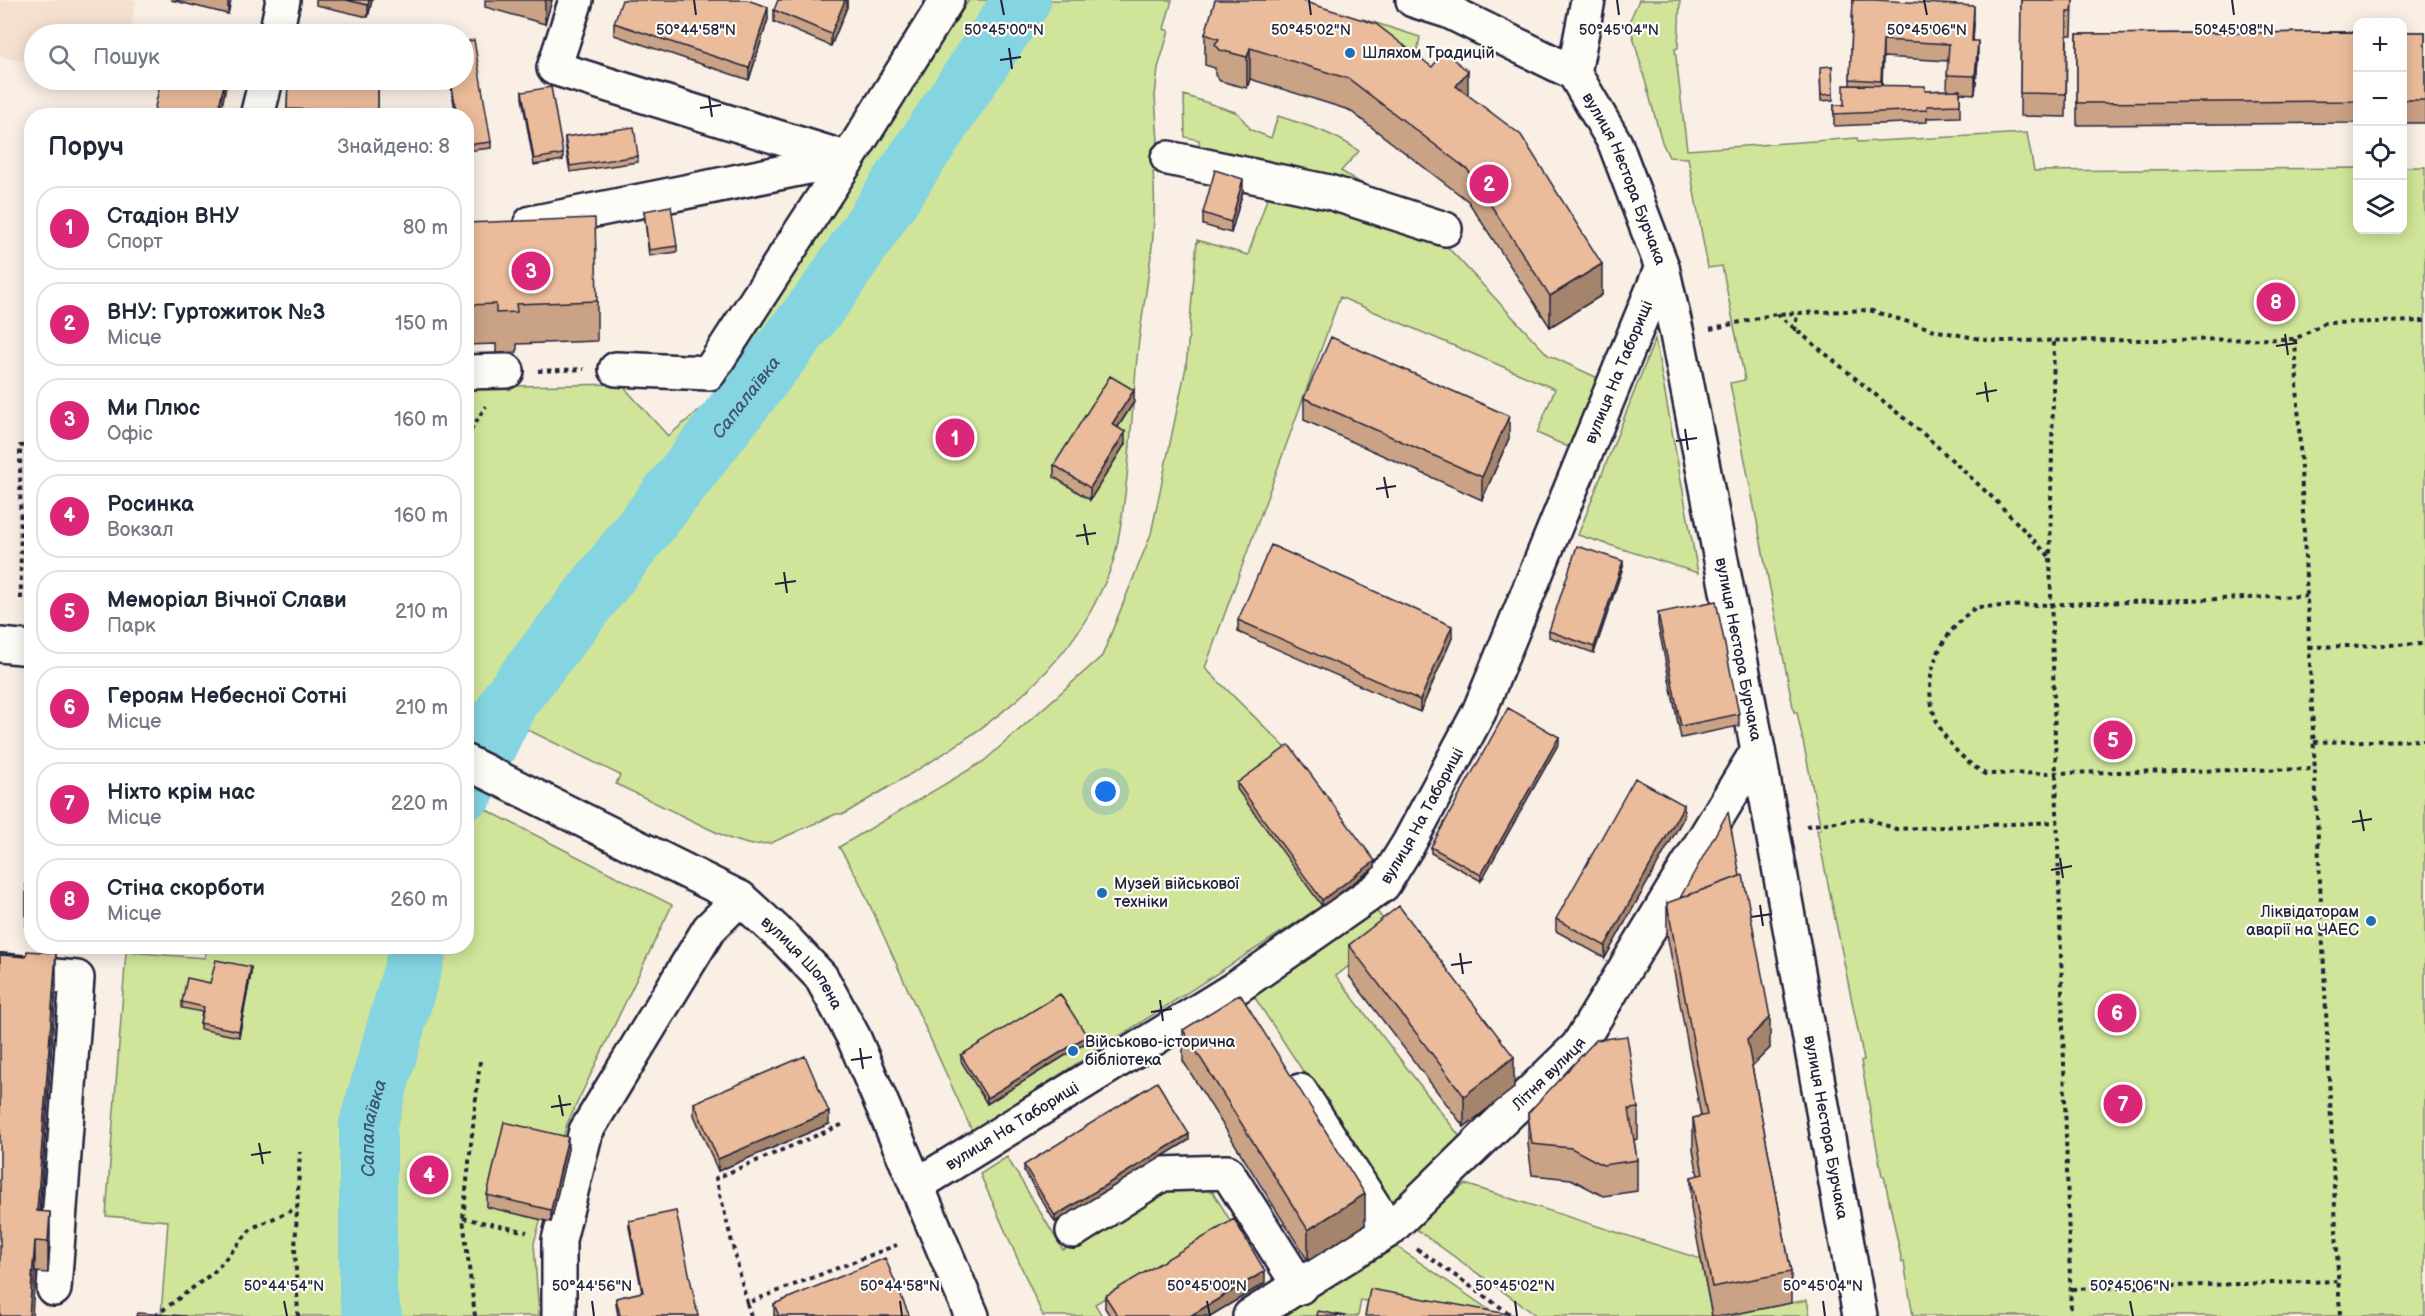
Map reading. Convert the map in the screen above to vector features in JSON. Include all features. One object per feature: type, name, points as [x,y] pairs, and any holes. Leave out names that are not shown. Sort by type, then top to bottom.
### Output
[{"type":"street","points":[[278,24],[284,0]]},
{"type":"street","points":[[576,0],[554,68],[848,159]]},
{"type":"street","points":[[616,369],[709,373],[848,159],[947,0]]},
{"type":"street","points":[[1413,0],[1448,11],[1574,73]]},
{"type":"street","name":"вулиця Нестора Бурчака","points":[[1588,0],[1574,73],[1615,143],[1662,267],[1758,750],[1860,1316]]},
{"type":"street","points":[[259,108],[264,90]]},
{"type":"street","points":[[1167,158],[1329,192],[1445,229]]},
{"type":"street","points":[[531,224],[848,159]]},
{"type":"street","name":"вулиця На Таборищі","points":[[917,1185],[1241,999],[1383,885],[1409,843],[1479,712],[1662,267]]},
{"type":"street","points":[[474,372],[507,371]]},
{"type":"street","points":[[0,645],[24,647]]},
{"type":"street","name":"Літня вулиця","points":[[1250,1316],[1389,1230],[1578,1046],[1758,750]]},
{"type":"street","name":"вулиця Шопена","points":[[474,766],[740,898],[786,940],[821,977],[853,1036],[972,1316]]},
{"type":"street","points":[[1383,885],[1403,912]]},
{"type":"street","points":[[559,1316],[559,1240],[586,1131],[709,929],[740,898]]},
{"type":"street","points":[[0,971],[77,978],[54,1289]]},
{"type":"street","points":[[1286,1069],[1389,1230]]},
{"type":"street","points":[[1073,1231],[1162,1174],[1227,1172],[1300,1287]]},
{"type":"path","points":[[1734,323],[1776,314],[1869,310],[1938,331],[1991,341],[2055,342],[2295,339],[2325,323],[2425,321]]},
{"type":"path","points":[[1795,331],[1797,313]]},
{"type":"path","points":[[1776,314],[1927,436],[1994,499],[2050,557]]},
{"type":"path","points":[[2295,339],[2340,1316]]},
{"type":"path","points":[[2055,342],[2050,557],[2071,1316]]},
{"type":"path","points":[[507,371],[616,369]]},
{"type":"path","points":[[21,599],[20,446],[24,446]]},
{"type":"path","points":[[2307,596],[1976,607],[1958,621],[1944,639],[1934,660],[1930,682],[1931,705],[1938,726],[1950,746],[1965,762],[1984,774],[2315,769]]},
{"type":"path","points":[[2309,647],[2425,644]]},
{"type":"path","points":[[2314,742],[2425,740]]},
{"type":"path","points":[[1805,826],[1866,818],[1896,829],[2057,822]]},
{"type":"path","points":[[476,1316],[463,1218],[480,1061]]},
{"type":"path","points":[[751,1316],[716,1178],[846,1124]]},
{"type":"path","points":[[298,1316],[295,1249],[300,1152]]},
{"type":"path","points":[[155,1316],[214,1272],[252,1228],[297,1208]]},
{"type":"path","points":[[463,1218],[559,1240]]},
{"type":"path","points":[[1389,1230],[1513,1316]]},
{"type":"path","points":[[747,1302],[897,1245]]},
{"type":"path","points":[[2072,1289],[2339,1281]]},
{"type":"shaded area","points":[[0,0],[136,0],[132,24],[24,24],[24,61],[0,57]]},
{"type":"green space","points":[[969,0],[1172,0],[1164,29],[1169,31],[1158,68],[1155,96],[1160,172],[1153,172],[1153,238],[1138,348],[1130,449],[1121,525],[1107,578],[1094,605],[1072,640],[1046,672],[1017,700],[950,749],[844,814],[836,814],[771,843],[751,845],[728,838],[616,784],[620,775],[474,703],[474,387],[621,384],[668,436],[715,397]]},
{"type":"green space","points":[[1639,0],[1680,0],[1678,48],[1675,49],[1687,150],[1857,138],[1858,142],[2027,133],[2034,171],[2353,168],[2353,234],[2407,234],[2407,167],[2425,167],[2425,1316],[1913,1316],[1904,1262],[1902,1262],[1884,1176],[1882,1176],[1861,1061],[1864,1060],[1817,830],[1821,829],[1797,712],[1794,712],[1730,383],[1745,380],[1722,266],[1708,268],[1688,158],[1669,157],[1662,142],[1629,22]]},
{"type":"green space","points":[[1363,19],[1420,37],[1416,58],[1356,40]]},
{"type":"green space","points":[[1184,95],[1238,113],[1251,130],[1271,138],[1278,116],[1330,134],[1359,151],[1341,171],[1425,223],[1548,355],[1602,380],[1575,450],[1537,433],[1555,389],[1340,297],[1205,668],[1289,751],[1375,867],[1322,906],[972,1131],[858,879],[839,847],[984,761],[1102,656],[1151,534],[1186,367],[1197,240],[1248,255],[1270,190],[1202,167],[1199,140],[1185,137]]},
{"type":"green space","points":[[1655,339],[1698,573],[1578,535]]},
{"type":"green space","points":[[474,804],[672,905],[567,1124],[534,1243],[539,1316],[161,1316],[168,1221],[106,1216],[126,954],[205,958],[205,954],[474,954]]},
{"type":"green space","points":[[1376,910],[1393,932],[1336,976],[1464,1142],[1394,1210],[1253,995]]},
{"type":"green space","points":[[1007,1157],[1063,1250],[1165,1189],[1207,1182],[1231,1222],[1095,1304],[1102,1316],[1043,1316],[980,1174]]},
{"type":"green space","points":[[1465,1184],[1701,1259],[1712,1316],[1537,1316],[1413,1227]]},
{"type":"green space","points":[[1393,1244],[1498,1316],[1448,1316],[1361,1300],[1358,1316],[1272,1316]]},
{"type":"green space","points":[[1807,1300],[1810,1316],[1725,1316]]},
{"type":"building","points":[[346,0],[369,0],[368,5]]},
{"type":"building","points":[[622,0],[747,0],[768,7],[749,68],[614,23]]},
{"type":"building","points":[[778,0],[845,0],[831,34],[774,10]]},
{"type":"building","points":[[1215,0],[1299,0],[1376,24],[1432,67],[1444,52],[1468,71],[1456,86],[1521,135],[1602,264],[1550,296],[1468,170],[1349,79],[1250,48],[1247,57],[1220,50],[1215,44],[1219,39],[1205,34]]},
{"type":"building","points":[[1853,0],[1974,6],[1972,41],[1978,41],[1975,76],[1947,75],[1949,44],[1883,40],[1881,81],[1850,79]]},
{"type":"building","points":[[2021,0],[2073,0],[2072,12],[2067,12],[2066,94],[2020,93]]},
{"type":"building","points":[[2353,32],[2353,101],[2077,103],[2077,34]]},
{"type":"building","points":[[2407,32],[2425,32],[2425,100],[2407,100]]},
{"type":"building","points":[[474,40],[491,142],[474,144],[474,108],[456,108],[453,90],[474,90]]},
{"type":"building","points":[[1832,66],[1833,94],[1821,95],[1820,67]]},
{"type":"building","points":[[1844,85],[1925,86],[1925,91],[1960,90],[1960,105],[1927,106],[1927,110],[1834,114],[1834,105],[1844,105]]},
{"type":"building","points":[[551,87],[563,154],[534,159],[522,92]]},
{"type":"building","points":[[159,90],[223,90],[219,108],[155,108]]},
{"type":"building","points":[[288,90],[378,90],[378,108],[287,108]]},
{"type":"building","points":[[634,127],[638,156],[570,166],[565,137]]},
{"type":"building","points":[[1215,170],[1243,179],[1231,222],[1203,213]]},
{"type":"building","points":[[671,206],[677,246],[649,250],[644,211]]},
{"type":"building","points":[[595,218],[597,301],[516,304],[517,312],[496,313],[496,304],[474,305],[474,223]]},
{"type":"building","points":[[1331,337],[1509,416],[1482,477],[1304,398]]},
{"type":"building","points":[[1110,376],[1134,390],[1112,424],[1125,432],[1090,488],[1054,465]]},
{"type":"building","points":[[1271,545],[1452,626],[1420,700],[1238,620]]},
{"type":"building","points":[[1577,546],[1623,561],[1594,647],[1549,631]]},
{"type":"building","points":[[1716,601],[1739,714],[1681,726],[1658,613]]},
{"type":"building","points":[[1508,708],[1559,737],[1481,875],[1431,847]]},
{"type":"building","points":[[1289,745],[1375,861],[1322,900],[1237,783]]},
{"type":"building","points":[[1635,778],[1684,805],[1605,946],[1556,919]]},
{"type":"building","points":[[1728,812],[1740,876],[1680,898]]},
{"type":"building","points":[[1743,875],[1770,1017],[1747,1040],[1791,1272],[1712,1287],[1691,1177],[1703,1174],[1693,1118],[1707,1115],[1667,903]]},
{"type":"building","points":[[1399,906],[1514,1057],[1464,1096],[1349,945]]},
{"type":"building","points":[[26,954],[56,954],[37,1211],[50,1212],[48,1242],[35,1241],[29,1316],[0,1316],[0,955],[26,957]]},
{"type":"building","points":[[216,960],[251,967],[239,1031],[200,1023],[204,1007],[182,1002],[187,978],[210,983]]},
{"type":"building","points":[[1060,994],[1087,1036],[987,1098],[961,1055]]},
{"type":"building","points":[[1240,994],[1365,1194],[1308,1230],[1183,1030]]},
{"type":"building","points":[[1627,1036],[1638,1108],[1629,1109],[1637,1160],[1603,1165],[1571,1148],[1532,1144],[1528,1113],[1596,1040]]},
{"type":"building","points":[[805,1056],[829,1112],[718,1159],[694,1103]]},
{"type":"building","points":[[1157,1082],[1189,1134],[1055,1216],[1024,1165]]},
{"type":"building","points":[[504,1122],[568,1137],[551,1210],[487,1195]]},
{"type":"building","points":[[676,1211],[698,1316],[620,1316],[616,1298],[643,1292],[629,1221]]},
{"type":"building","points":[[1234,1219],[1265,1271],[1190,1316],[1118,1316],[1105,1296]]},
{"type":"building","points":[[885,1258],[909,1315],[779,1316],[774,1304]]},
{"type":"building","points":[[1370,1289],[1519,1316],[1365,1316]]},
{"type":"building","points":[[1318,1311],[1345,1316],[1317,1316]]},
{"type":"building","points":[[137,1313],[186,1316],[136,1316]]},
{"type":"waterway","name":"Сапалаївка","points":[[474,774],[510,700],[829,291],[1022,0]]},
{"type":"waterway","name":"Сапалаївка","points":[[373,1316],[368,1295],[368,1124],[417,954]]},
{"type":"place","name":"Шляхом Традицій","points":[[1350,53]]},
{"type":"place","name":"ВНУ: Гуртожиток №3","points":[[1489,184]]},
{"type":"place","name":"Ми Плюс","points":[[531,271]]},
{"type":"place","name":"Стіна скорботи","points":[[2276,302]]},
{"type":"place","name":"Стадіон ВНУ","points":[[955,438]]},
{"type":"place","name":"Меморіал Вічної Слави","points":[[2113,740]]},
{"type":"place","name":"Музей військової техніки","points":[[1102,893]]},
{"type":"place","name":"Ліквідаторам аварії на ЧАЕС","points":[[2371,921]]},
{"type":"place","name":"Героям Небесної Сотні","points":[[2117,1013]]},
{"type":"place","name":"Військово-історична бібліотека","points":[[1073,1051]]},
{"type":"place","name":"Ніхто крім нас","points":[[2123,1104]]},
{"type":"place","name":"Росинка","points":[[429,1175]]}]
